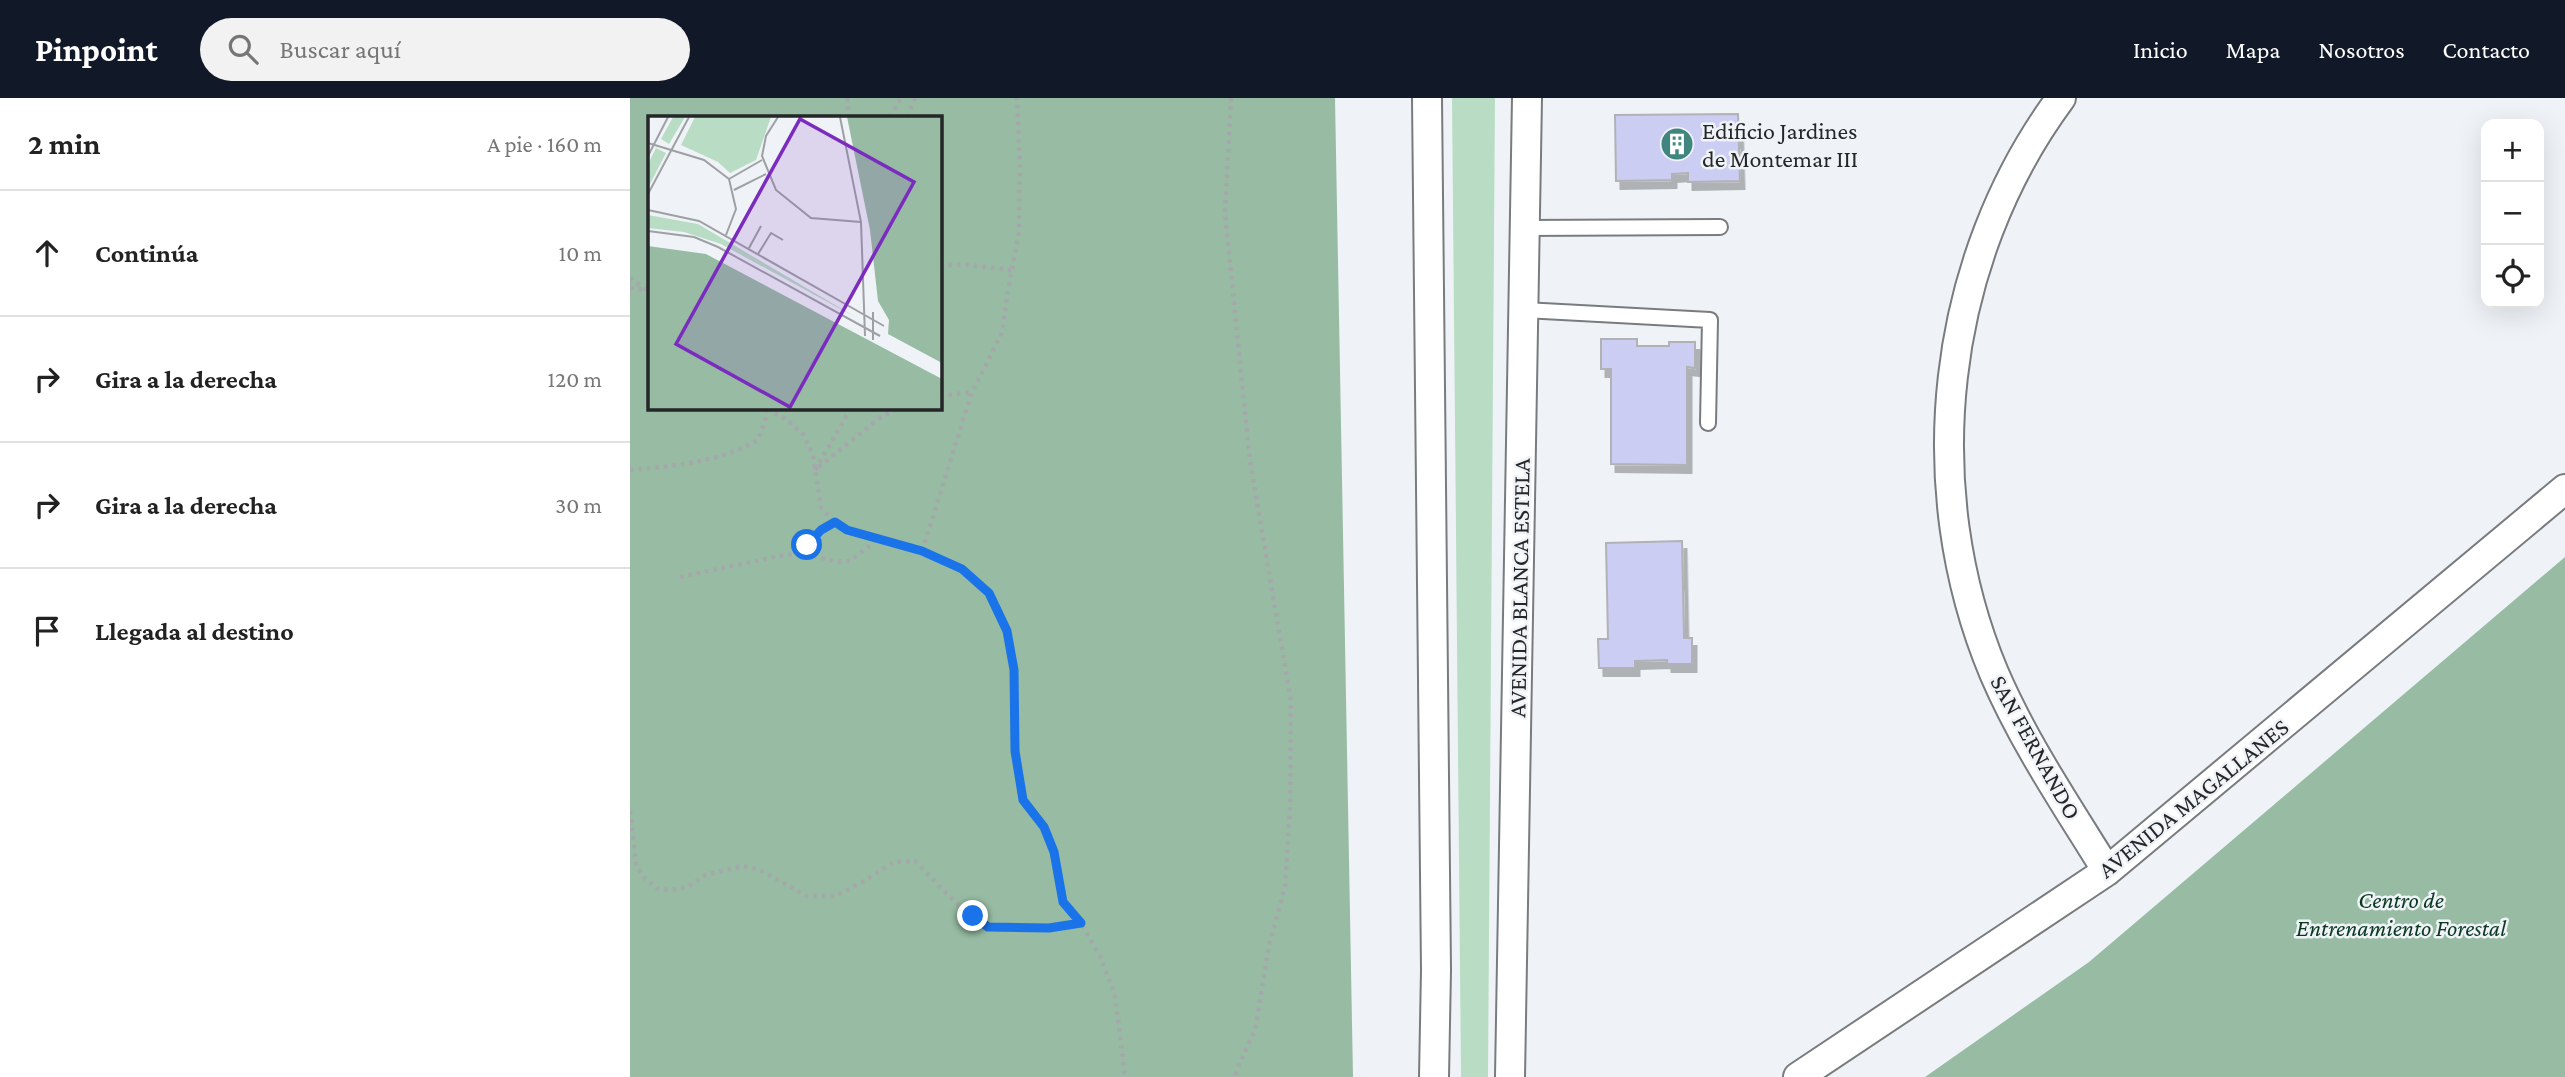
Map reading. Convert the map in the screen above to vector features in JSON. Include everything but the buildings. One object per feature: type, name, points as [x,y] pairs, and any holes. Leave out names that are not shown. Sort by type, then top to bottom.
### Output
[{"type":"street","points":[[1427,98],[1436,970],[1434,1077]]},
{"type":"street","name":"AVENIDA BLANCA ESTELA","points":[[1510,1077],[1527,98]]},
{"type":"street","name":"SAN FERNANDO","points":[[2061,98],[2025,152],[2004,194],[1971,283],[1952,378],[1950,478],[1954,528],[1963,577],[1976,625],[1993,671],[2038,760],[2107,871]]},
{"type":"street","name":"AVENIDA MAGALLANES","points":[[1798,1077],[2107,871],[2565,489]]},
{"type":"lane","points":[[1524,228],[1720,227]]},
{"type":"lane","points":[[1524,310],[1710,320],[1708,424]]},
{"type":"path","points":[[847,98],[849,116]]},
{"type":"path","points":[[891,116],[901,98]]},
{"type":"path","points":[[907,116],[915,98]]},
{"type":"path","points":[[922,551],[972,392],[1002,333],[1019,232],[1017,98]]},
{"type":"path","points":[[1231,98],[1225,213],[1248,447],[1292,701],[1285,887],[1269,945],[1255,1030],[1236,1071],[1236,1077]]},
{"type":"path","points":[[942,265],[1012,270]]},
{"type":"path","points":[[630,278],[648,291]]},
{"type":"path","points":[[630,288],[648,291]]},
{"type":"path","points":[[942,396],[972,392]]},
{"type":"path","points":[[630,470],[662,467],[743,449],[758,440],[766,410]]},
{"type":"path","points":[[770,410],[786,419],[803,434],[813,454],[821,508],[835,522],[847,530],[922,551],[962,569],[989,593],[1007,631],[1014,670],[1015,751],[1023,800],[1044,827],[1054,852],[1063,902],[1081,923],[1100,956],[1115,995],[1125,1077]]},
{"type":"path","points":[[815,470],[850,410]]},
{"type":"path","points":[[815,470],[882,416],[896,410]]},
{"type":"path","points":[[804,553],[813,537],[835,522]]},
{"type":"path","points":[[680,576],[804,553],[836,562],[850,561],[868,547],[871,537]]},
{"type":"path","points":[[630,811],[636,864],[645,879],[658,889],[688,887],[705,875],[742,866],[758,869],[807,896],[835,896],[894,862],[915,861],[958,905],[988,927],[1049,928],[1081,923]]},
{"type":"green space","points":[[630,98],[1335,98],[1353,1077],[630,1077]]},
{"type":"green space","points":[[1452,98],[1495,98],[1488,1077],[1461,1077]]},
{"type":"green space","name":"Centro de Entrenamiento Forestal","points":[[2565,557],[2565,1077],[1925,1077],[2089,962]]},
{"type":"place","name":"Edificio Jardines de Montemar III","points":[[1677,144]]},
{"type":"route","points":[[807,545],[821,530],[835,522],[847,530],[922,551],[962,569],[989,593],[1007,631],[1014,670],[1015,751],[1023,800],[1044,827],[1054,852],[1063,902],[1081,923],[1049,928],[988,927],[973,916]]}]
